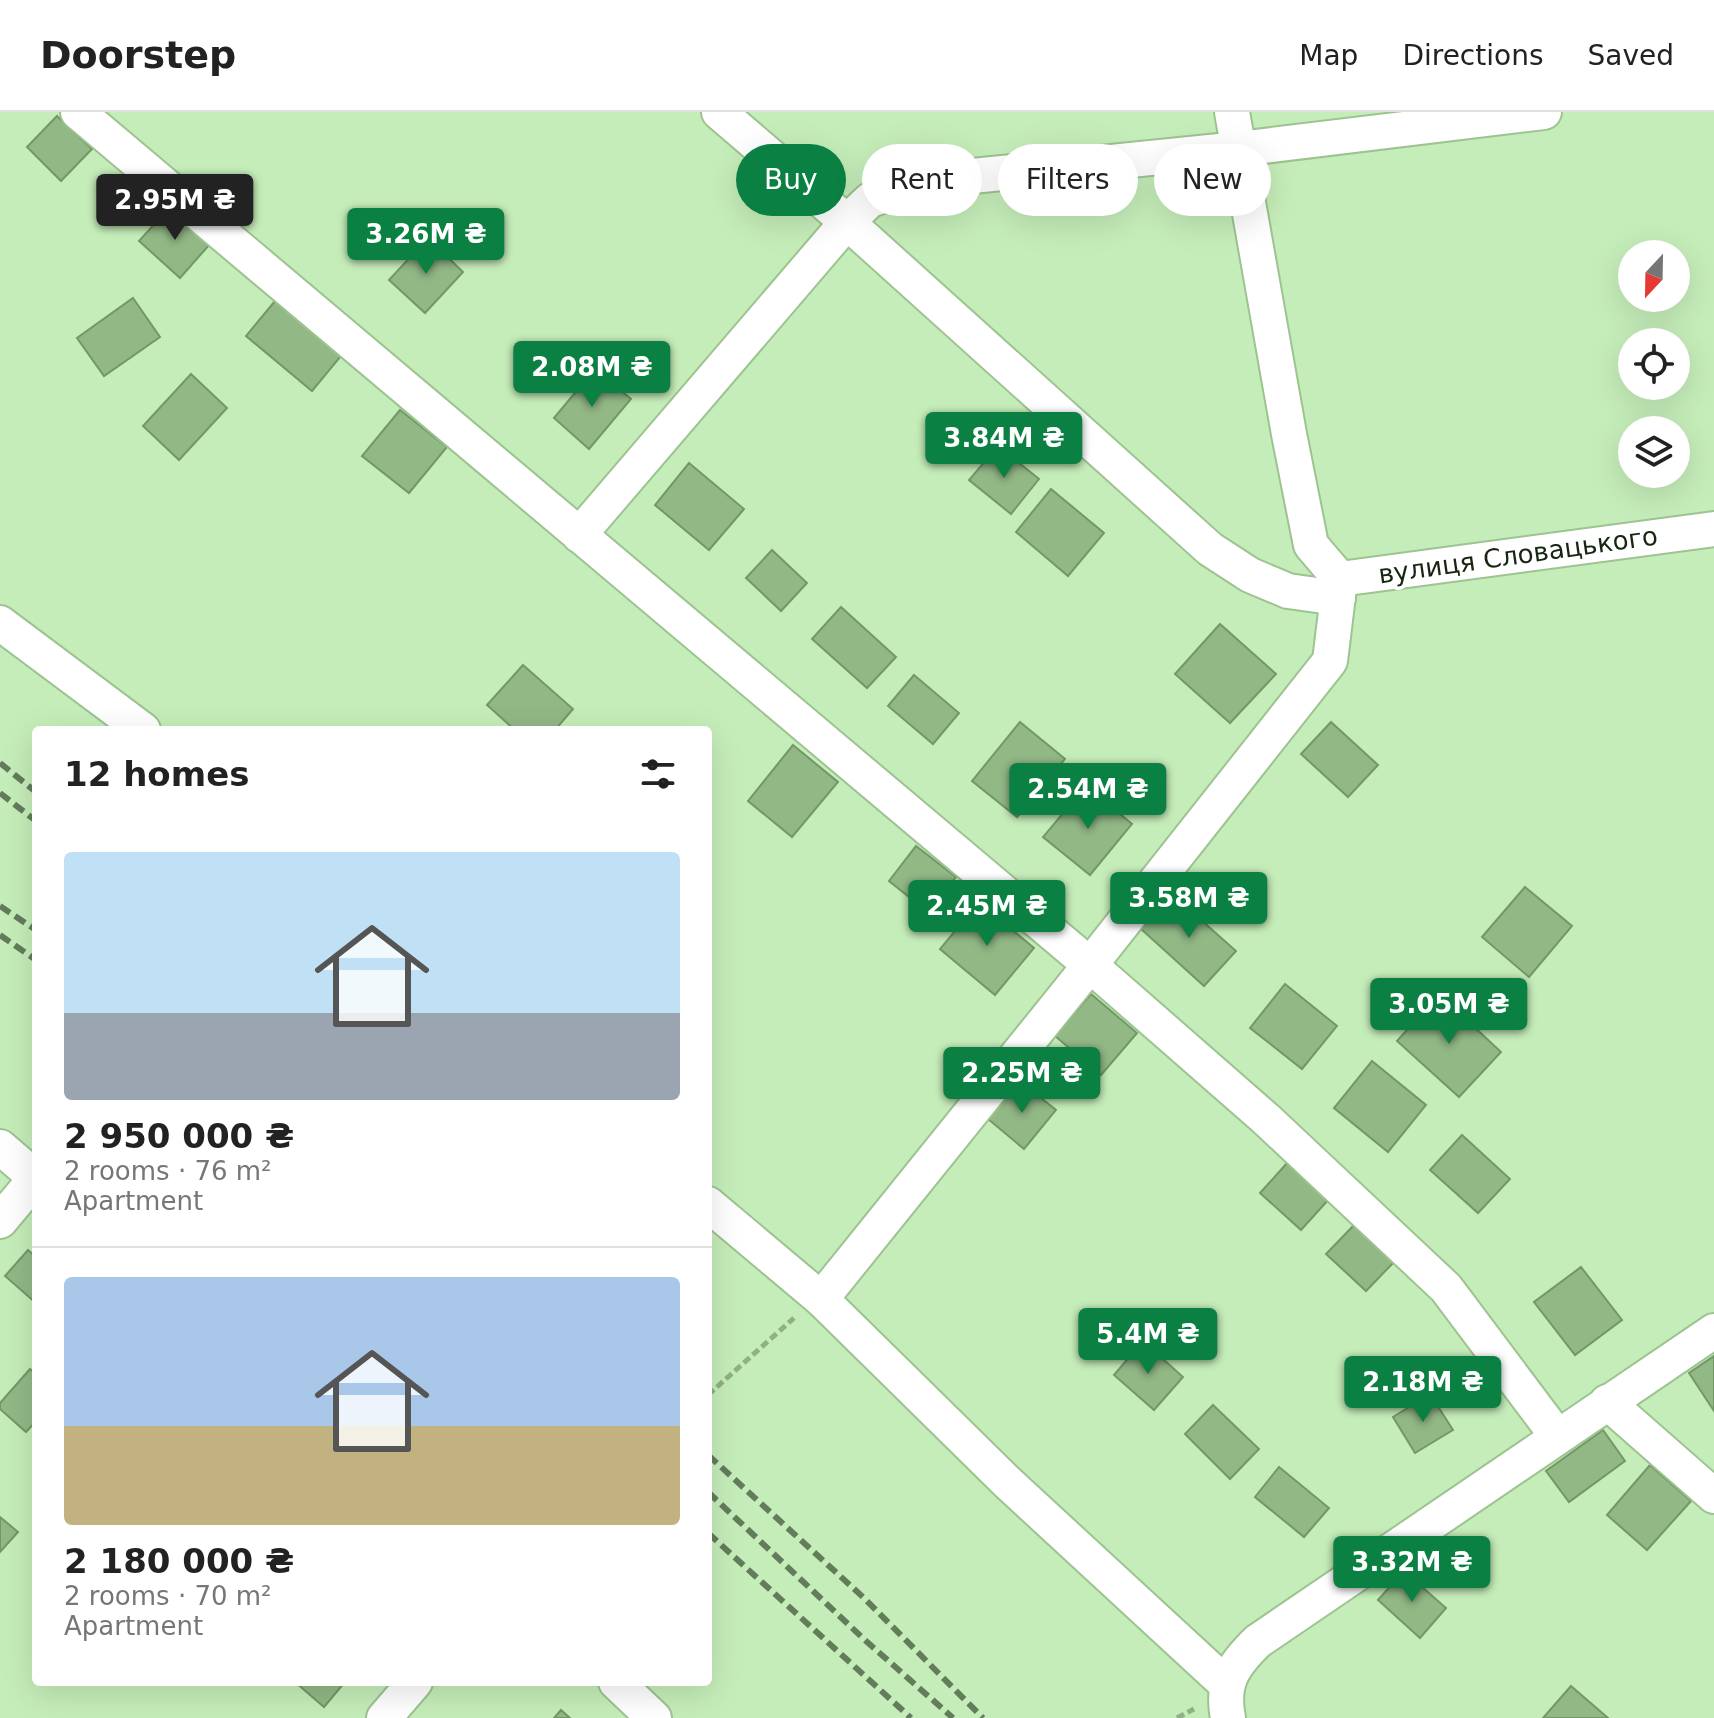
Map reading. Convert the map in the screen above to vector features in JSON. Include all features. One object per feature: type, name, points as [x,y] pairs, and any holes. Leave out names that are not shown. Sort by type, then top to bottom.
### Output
[{"type":"street","points":[[78,112],[1090,965],[1266,1119],[1446,1288],[1557,1436]]},
{"type":"street","name":"вулиця Словацького","points":[[719,112],[847,222],[1210,549],[1250,575],[1288,591],[1339,589],[1714,529]]},
{"type":"street","points":[[1232,112],[1238,144]]},
{"type":"street","points":[[1271,145],[1544,112]]},
{"type":"street","points":[[579,535],[847,222],[870,200],[933,180],[1154,158]]},
{"type":"street","points":[[821,1299],[1330,661],[1339,589],[1311,545],[1251,216]]},
{"type":"street","points":[[0,623],[138,726]]},
{"type":"street","points":[[0,1147],[32,1175]]},
{"type":"street","points":[[0,1221],[32,1183]]},
{"type":"street","points":[[712,1207],[821,1299],[1227,1702]]},
{"type":"street","points":[[1227,1702],[1238,1660],[1258,1641],[1714,1331]]},
{"type":"street","points":[[1607,1402],[1714,1496]]},
{"type":"street","points":[[384,1718],[412,1686]]},
{"type":"street","points":[[620,1686],[654,1718]]},
{"type":"path","points":[[712,1391],[779,1328],[821,1299]]},
{"type":"building","points":[[57,116],[92,149],[61,181],[27,147]]},
{"type":"building","points":[[170,207],[210,244],[180,278],[139,241]]},
{"type":"building","points":[[428,238],[463,272],[425,313],[389,280]]},
{"type":"building","points":[[133,298],[160,337],[104,376],[77,338]]},
{"type":"building","points":[[275,301],[341,356],[312,391],[246,336]]},
{"type":"building","points":[[595,369],[631,399],[589,449],[554,418]]},
{"type":"building","points":[[191,374],[227,408],[179,460],[143,426]]},
{"type":"building","points":[[400,410],[447,447],[409,493],[362,456]]},
{"type":"building","points":[[998,446],[1039,479],[1011,514],[969,480]]},
{"type":"building","points":[[689,463],[744,509],[709,550],[655,505]]},
{"type":"building","points":[[1051,489],[1104,533],[1068,576],[1016,532]]},
{"type":"building","points":[[772,550],[807,583],[781,611],[746,578]]},
{"type":"building","points":[[841,607],[896,657],[867,688],[812,639]]},
{"type":"building","points":[[1220,624],[1276,674],[1230,723],[1175,674]]},
{"type":"building","points":[[523,665],[573,709],[558,726],[511,726],[487,705]]},
{"type":"building","points":[[914,675],[959,713],[933,744],[888,706]]},
{"type":"building","points":[[1020,722],[1065,759],[1017,817],[972,781]]},
{"type":"building","points":[[1331,722],[1378,765],[1348,797],[1301,754]]},
{"type":"building","points":[[793,745],[838,782],[792,837],[748,801]]},
{"type":"building","points":[[1086,786],[1132,824],[1090,875],[1043,837]]},
{"type":"building","points":[[916,846],[956,877],[928,912],[889,881]]},
{"type":"building","points":[[1525,887],[1572,926],[1529,977],[1482,937]]},
{"type":"building","points":[[1173,895],[1236,951],[1204,986],[1141,929]]},
{"type":"building","points":[[979,902],[1034,948],[995,995],[940,949]]},
{"type":"building","points":[[1285,984],[1337,1026],[1302,1069],[1250,1028]]},
{"type":"building","points":[[1091,994],[1137,1033],[1101,1075],[1055,1036]]},
{"type":"building","points":[[1439,994],[1501,1052],[1459,1097],[1397,1041]]},
{"type":"building","points":[[1372,1061],[1426,1105],[1388,1152],[1334,1108]]},
{"type":"building","points":[[1020,1081],[1056,1110],[1024,1149],[988,1119]]},
{"type":"building","points":[[1462,1135],[1510,1179],[1478,1213],[1430,1170]]},
{"type":"building","points":[[1288,1162],[1329,1199],[1301,1230],[1260,1193]]},
{"type":"building","points":[[1356,1223],[1395,1261],[1366,1291],[1326,1254]]},
{"type":"building","points":[[28,1250],[32,1254],[32,1300],[5,1276]]},
{"type":"building","points":[[1581,1267],[1622,1320],[1575,1355],[1534,1302]]},
{"type":"building","points":[[1143,1341],[1183,1377],[1154,1410],[1114,1375]]},
{"type":"building","points":[[1714,1356],[1714,1411],[1689,1373]]},
{"type":"building","points":[[30,1369],[32,1371],[32,1425],[26,1432],[0,1409],[0,1403]]},
{"type":"building","points":[[1430,1394],[1453,1430],[1415,1453],[1393,1417]]},
{"type":"building","points":[[1213,1405],[1259,1449],[1230,1479],[1185,1434]]},
{"type":"building","points":[[1603,1430],[1625,1461],[1569,1502],[1546,1471]]},
{"type":"building","points":[[1650,1465],[1691,1501],[1647,1550],[1607,1515]]},
{"type":"building","points":[[1279,1467],[1329,1508],[1304,1537],[1255,1497]]},
{"type":"building","points":[[0,1517],[18,1532],[0,1552]]},
{"type":"building","points":[[1404,1571],[1446,1608],[1420,1638],[1378,1600]]},
{"type":"building","points":[[300,1686],[342,1686],[324,1707]]},
{"type":"building","points":[[1571,1686],[1608,1718],[1543,1718]]},
{"type":"building","points":[[561,1710],[570,1718],[554,1718]]},
{"type":"railway","points":[[0,763],[32,789]]},
{"type":"railway","points":[[0,793],[32,818]]},
{"type":"railway","points":[[0,906],[32,927]]},
{"type":"railway","points":[[0,935],[32,957]]},
{"type":"railway","points":[[712,1459],[864,1598],[983,1718]]},
{"type":"railway","points":[[712,1496],[953,1718]]},
{"type":"railway","points":[[712,1537],[911,1718]]}]
